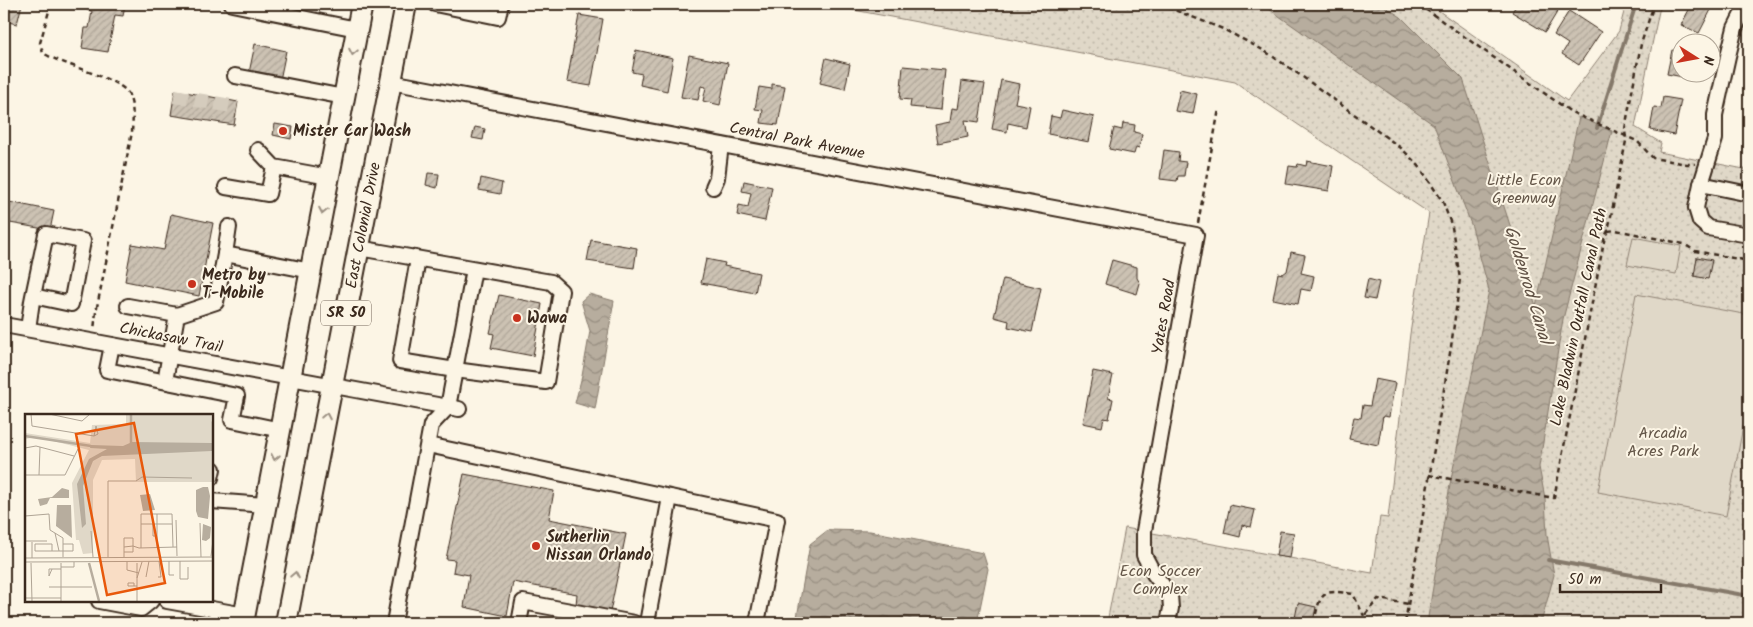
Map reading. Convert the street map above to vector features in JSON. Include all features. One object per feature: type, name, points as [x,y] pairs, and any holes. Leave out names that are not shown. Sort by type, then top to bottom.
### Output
[{"type":"highway","name":"SR 50","points":[[244,619],[362,4]]},
{"type":"highway","points":[[391,82],[394,4]]},
{"type":"highway","name":"East Colonial Drive","points":[[286,623],[406,4]]},
{"type":"street","points":[[232,4],[357,29]]},
{"type":"street","points":[[434,4],[498,17],[501,4]]},
{"type":"street","points":[[1747,4],[1735,28],[1715,115],[1715,139],[1700,184],[1696,208],[1700,220],[1708,228],[1749,235]]},
{"type":"street","points":[[235,76],[344,97]]},
{"type":"street","name":"Central Park Avenue","points":[[391,82],[1196,234]]},
{"type":"street","points":[[713,186],[721,145]]},
{"type":"street","points":[[258,150],[274,167],[329,177]]},
{"type":"street","points":[[226,187],[268,194],[274,167]]},
{"type":"street","points":[[1700,184],[1749,194]]},
{"type":"street","points":[[128,306],[177,315],[216,302],[229,226]]},
{"type":"street","points":[[28,329],[33,296],[46,234],[82,241],[72,304],[33,296]]},
{"type":"street","name":"Yates Road","points":[[1168,623],[1171,608],[1170,595],[1154,574],[1144,555],[1144,531],[1196,234]]},
{"type":"street","points":[[359,248],[418,258],[474,269],[551,282],[561,291],[546,382],[400,362],[418,258]]},
{"type":"street","points":[[225,254],[311,271]]},
{"type":"street","points":[[398,623],[431,425],[453,408],[455,370],[474,269]]},
{"type":"street","points":[[165,382],[177,315]]},
{"type":"street","name":"Chickasaw Trail","points":[[4,324],[453,408]]},
{"type":"street","points":[[112,344],[107,370],[237,396],[232,420],[281,430]]},
{"type":"street","points":[[428,445],[777,520],[757,623]]},
{"type":"street","points":[[647,623],[670,497]]},
{"type":"street","points":[[212,500],[266,505]]},
{"type":"street","points":[[104,602],[141,609],[150,602]]},
{"type":"street","points":[[171,602],[244,619]]},
{"type":"street","points":[[519,623],[523,602],[634,623]]},
{"type":"path","points":[[51,4],[40,43],[43,54],[110,81],[127,91],[133,110],[132,132],[96,312],[93,341]]},
{"type":"path","points":[[1159,4],[1223,28],[1288,66],[1401,148],[1419,166],[1443,202],[1452,227],[1460,279],[1451,347],[1405,623]]},
{"type":"path","points":[[1418,4],[1571,112],[1640,143],[1653,158],[1687,164],[1695,164],[1709,158]]},
{"type":"path","points":[[1626,136],[1625,129],[1641,44],[1654,4]]},
{"type":"path","points":[[1196,234],[1219,109]]},
{"type":"path","name":"Lake Bladwin Outfall Canal Path","points":[[1429,474],[1554,498],[1626,136]]},
{"type":"path","points":[[1608,231],[1616,230],[1684,244],[1695,251],[1749,261]]},
{"type":"path","points":[[1314,623],[1319,600],[1325,594],[1335,591],[1353,594],[1364,616]]},
{"type":"path","points":[[1362,623],[1364,616],[1378,599],[1408,604]]},
{"type":"path","points":[[1292,623],[1293,618]]},
{"type":"path","points":[[1298,623],[1298,619],[1305,620],[1304,623]]},
{"type":"green space","name":"Little Econ Greenway","points":[[822,4],[1429,4],[1567,101],[1619,31],[1626,4],[1663,4],[1659,11],[1635,127],[1661,143],[1659,152],[1749,170],[1749,623],[1107,623],[1125,528],[1372,573],[1380,517],[1388,518],[1410,334],[1429,213],[1235,82]]},
{"type":"green space","points":[[1633,237],[1681,246],[1676,274],[1627,265]]},
{"type":"green space","name":"Arcadia Acres Park","points":[[1636,294],[1749,315],[1749,395],[1726,516],[1598,492]]},
{"type":"water","name":"Goldenrod Canal","points":[[1262,4],[1381,4],[1401,17],[1463,79],[1536,306],[1579,117],[1612,131],[1563,319],[1539,467],[1545,498],[1547,535],[1554,575],[1541,623],[1427,623],[1451,479],[1489,290],[1472,227],[1434,125]]},
{"type":"water","points":[[589,294],[614,301],[595,409],[575,403],[590,331],[581,301]]},
{"type":"water","points":[[828,530],[870,531],[983,553],[988,569],[977,623],[796,623],[810,544]]},
{"type":"building","points":[[4,4],[22,4],[17,24],[4,21]]},
{"type":"building","points":[[89,4],[125,4],[123,16],[115,15],[108,52],[82,48],[85,28],[89,28],[92,11],[87,10]]},
{"type":"building","points":[[1517,4],[1550,4],[1559,9],[1545,32],[1512,12]]},
{"type":"building","points":[[1692,4],[1714,4],[1700,32],[1681,25]]},
{"type":"building","points":[[1569,11],[1601,32],[1579,65],[1562,54],[1568,44],[1554,35]]},
{"type":"building","points":[[579,15],[603,19],[591,86],[567,82]]},
{"type":"building","points":[[255,44],[286,51],[280,80],[249,73]]},
{"type":"building","points":[[636,50],[673,58],[667,91],[640,85],[642,74],[632,72]]},
{"type":"building","points":[[689,55],[728,63],[720,105],[703,101],[706,87],[701,86],[698,100],[681,97]]},
{"type":"building","points":[[826,58],[850,64],[845,89],[820,83]]},
{"type":"building","points":[[1670,60],[1670,75],[1667,74]]},
{"type":"building","points":[[903,66],[945,70],[941,110],[910,107],[911,100],[900,99]]},
{"type":"building","points":[[1001,80],[1019,84],[1015,103],[1030,106],[1026,127],[1008,123],[1007,132],[992,129]]},
{"type":"building","points":[[962,81],[985,84],[979,122],[965,120],[968,137],[938,143],[935,125],[950,122],[952,108],[958,109]]},
{"type":"building","points":[[772,84],[785,86],[778,125],[761,123],[763,110],[755,109],[759,87],[772,89]]},
{"type":"building","points":[[175,90],[238,102],[234,125],[171,115]]},
{"type":"building","points":[[1180,90],[1197,94],[1193,114],[1175,111]]},
{"type":"building","points":[[1663,97],[1681,100],[1674,135],[1650,130],[1654,107],[1661,108]]},
{"type":"building","points":[[1062,110],[1094,117],[1089,142],[1048,134],[1051,116],[1060,118]]},
{"type":"building","points":[[1123,123],[1135,125],[1134,132],[1142,134],[1139,148],[1136,147],[1134,154],[1109,149],[1114,128],[1122,130]]},
{"type":"building","name":"Mister Car Wash","points":[[275,124],[293,127],[291,139],[273,135]]},
{"type":"building","points":[[475,127],[485,129],[483,140],[472,138]]},
{"type":"building","points":[[1164,150],[1179,152],[1178,161],[1186,162],[1184,176],[1178,176],[1177,181],[1160,179]]},
{"type":"building","points":[[1307,161],[1333,166],[1329,191],[1286,184],[1289,166],[1297,167],[1298,164],[1306,166]]},
{"type":"building","points":[[428,173],[439,174],[437,188],[426,185]]},
{"type":"building","points":[[481,178],[502,183],[500,194],[479,190]]},
{"type":"building","points":[[744,181],[772,187],[765,221],[737,215],[739,205],[748,207],[751,193],[742,191]]},
{"type":"building","points":[[4,201],[54,211],[50,230],[10,223],[4,256]]},
{"type":"building","points":[[171,214],[213,223],[199,296],[125,281],[132,244],[164,250]]},
{"type":"building","points":[[591,240],[637,248],[634,268],[587,261]]},
{"type":"building","points":[[1291,252],[1305,255],[1301,273],[1314,276],[1311,291],[1301,289],[1298,304],[1273,299],[1278,273],[1283,274],[1287,271]]},
{"type":"building","points":[[1697,257],[1712,260],[1708,279],[1694,276]]},
{"type":"building","points":[[706,259],[725,263],[724,266],[759,273],[755,293],[701,283]]},
{"type":"building","points":[[1112,260],[1137,267],[1137,278],[1140,283],[1137,294],[1105,284]]},
{"type":"building","points":[[1003,279],[1041,288],[1032,332],[1008,327],[1009,321],[994,317]]},
{"type":"building","points":[[1368,279],[1379,282],[1375,300],[1364,298]]},
{"type":"building","name":"Wawa","points":[[499,295],[542,304],[533,356],[491,348],[494,334],[490,333]]},
{"type":"building","points":[[1093,371],[1113,375],[1108,398],[1113,399],[1109,419],[1104,418],[1102,427],[1083,423]]},
{"type":"building","points":[[1375,379],[1395,383],[1389,417],[1383,416],[1378,445],[1349,439],[1354,417],[1361,418],[1363,405],[1370,406]]},
{"type":"building","name":"Sutherlin Nissan Orlando","points":[[464,474],[554,491],[549,519],[626,534],[610,612],[576,605],[577,594],[513,582],[507,616],[464,607],[469,575],[453,572],[455,560],[446,559]]},
{"type":"building","points":[[1230,505],[1255,510],[1251,527],[1242,525],[1240,537],[1224,533]]},
{"type":"building","points":[[1280,531],[1294,533],[1290,558],[1276,556]]},
{"type":"building","points":[[1298,603],[1316,607],[1313,622],[1295,618]]},
{"type":"waterway","points":[[1597,128],[1636,4]]},
{"type":"waterway","points":[[1548,560],[1749,596]]},
{"type":"tunnel","points":[[174,96],[237,107]]},
{"type":"place","name":"Mister Car Wash","points":[[283,131]]},
{"type":"place","name":"Metro by T-Mobile","points":[[192,284]]},
{"type":"place","name":"Wawa","points":[[517,318]]},
{"type":"place","name":"Sutherlin Nissan Orlando","points":[[536,546]]},
{"type":"park label","name":"Econ Soccer Complex","points":[[1160,580]]}]
